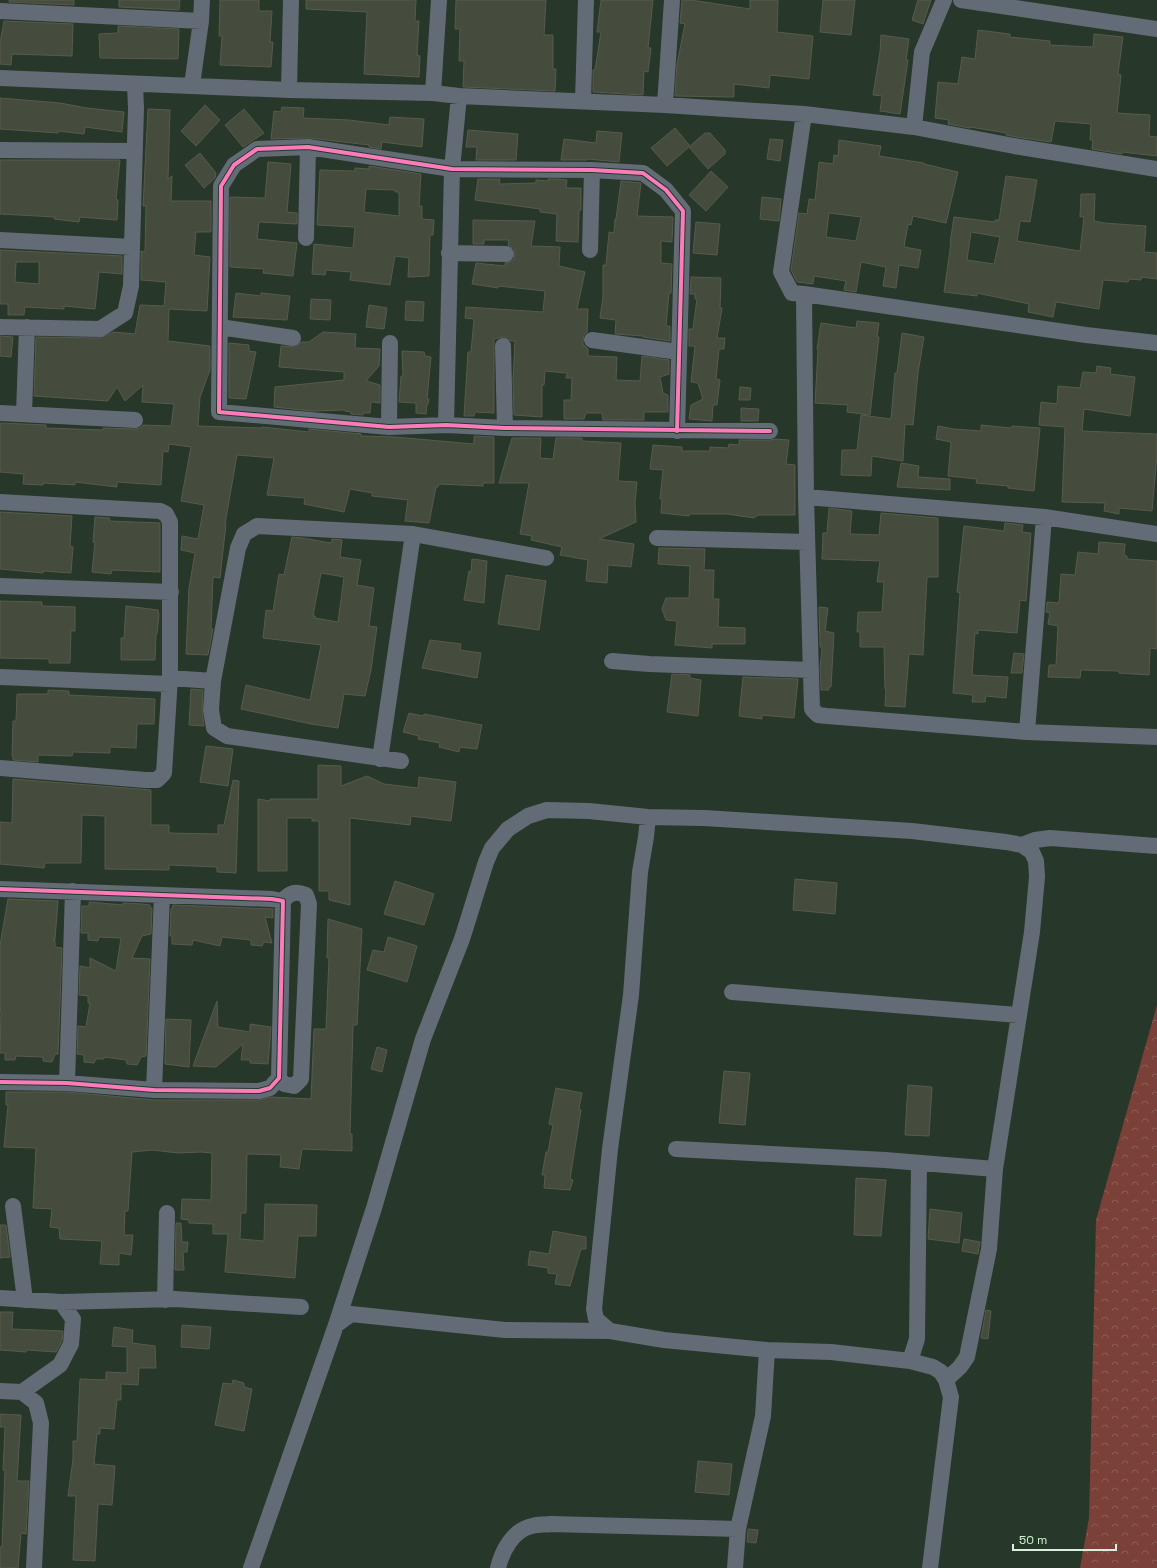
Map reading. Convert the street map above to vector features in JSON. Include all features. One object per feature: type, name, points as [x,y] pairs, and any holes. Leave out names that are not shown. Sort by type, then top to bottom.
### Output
[{"type":"street","points":[[192,85],[201,21],[202,0]]},
{"type":"street","points":[[289,90],[291,0]]},
{"type":"street","points":[[433,93],[439,0]]},
{"type":"street","points":[[583,101],[586,0]]},
{"type":"street","points":[[665,105],[672,0]]},
{"type":"street","points":[[914,127],[922,52],[944,0]]},
{"type":"street","points":[[961,0],[1157,29]]},
{"type":"street","points":[[0,11],[201,21]]},
{"type":"street","points":[[0,78],[289,90],[433,93],[459,96],[665,105],[804,114],[914,127],[1014,146],[1157,170]]},
{"type":"street","points":[[0,327],[100,329],[125,313],[131,286],[135,151],[135,84]]},
{"type":"street","points":[[446,425],[452,169],[459,96]]},
{"type":"street","points":[[804,114],[781,272],[792,293],[1086,335],[1157,343]]},
{"type":"street","points":[[306,238],[308,147]]},
{"type":"street","points":[[677,431],[683,211],[666,190],[643,173],[592,170],[452,169],[308,147],[257,149],[234,165],[221,186],[219,412],[389,427],[446,425],[505,428],[677,431],[770,431]]},
{"type":"street","points":[[0,150],[135,151]]},
{"type":"street","points":[[590,250],[592,170]]},
{"type":"street","points":[[0,240],[132,247]]},
{"type":"street","points":[[449,253],[506,254]]},
{"type":"street","points":[[804,294],[806,497],[812,709],[818,715],[1028,732],[1157,737]]},
{"type":"street","points":[[24,414],[27,327]]},
{"type":"street","points":[[220,327],[293,338]]},
{"type":"street","points":[[592,340],[679,352]]},
{"type":"street","points":[[389,427],[390,343]]},
{"type":"street","points":[[503,346],[505,428]]},
{"type":"street","points":[[0,413],[135,420]]},
{"type":"street","points":[[806,497],[1044,517],[1157,534]]},
{"type":"street","points":[[0,502],[160,511],[166,514],[170,522],[171,592],[170,681],[164,773],[157,780],[145,780],[0,768]]},
{"type":"street","points":[[1028,732],[1044,517]]},
{"type":"street","points":[[401,761],[227,736],[214,728],[211,710],[213,681],[238,548],[244,534],[257,526],[413,534],[546,558]]},
{"type":"street","points":[[380,759],[413,534]]},
{"type":"street","points":[[657,538],[808,542]]},
{"type":"street","points":[[0,586],[171,592]]},
{"type":"street","points":[[612,661],[649,664],[811,670]]},
{"type":"street","points":[[0,677],[213,681]]},
{"type":"street","points":[[251,1568],[336,1326],[374,1208],[423,1040],[462,940],[486,862],[492,848],[508,829],[528,816],[547,810],[589,811],[648,817],[704,818],[912,831],[1022,845],[1032,852],[1036,861],[1037,877],[1032,932],[995,1169],[989,1249],[967,1357],[960,1368],[946,1380]]},
{"type":"street","points":[[610,1331],[596,1319],[594,1309],[610,1149],[631,995],[640,872],[648,817]]},
{"type":"street","points":[[1022,845],[1035,840],[1050,838],[1157,846]]},
{"type":"street","points":[[0,889],[272,899],[283,901]]},
{"type":"street","points":[[67,1083],[73,891]]},
{"type":"street","points":[[0,1082],[67,1083],[154,1090],[259,1091],[270,1088],[279,1078],[283,901],[288,895],[298,892],[306,895],[309,904],[301,1079],[294,1086],[284,1084],[279,1078]]},
{"type":"street","points":[[154,1090],[162,895]]},
{"type":"street","points":[[732,992],[1019,1015]]},
{"type":"street","points":[[676,1149],[919,1163],[995,1169]]},
{"type":"street","points":[[910,1361],[917,1339],[919,1163]]},
{"type":"street","points":[[13,1206],[25,1300]]},
{"type":"street","points":[[165,1300],[167,1213]]},
{"type":"street","points":[[0,1298],[61,1302],[165,1300],[301,1308]]},
{"type":"street","points":[[0,1391],[22,1392],[60,1365],[71,1344],[73,1319],[61,1302]]},
{"type":"street","points":[[336,1326],[351,1314],[505,1330],[610,1331],[664,1340],[767,1350],[831,1352],[910,1361],[933,1367],[941,1372],[946,1380],[951,1397],[930,1568]]},
{"type":"street","points":[[735,1568],[738,1529],[763,1416],[767,1350]]},
{"type":"street","points":[[22,1392],[36,1404],[41,1423],[34,1568]]},
{"type":"street","points":[[498,1568],[501,1555],[512,1538],[520,1530],[532,1526],[551,1524],[738,1529]]},
{"type":"green space","points":[[1157,1005],[1157,1568],[1080,1568],[1089,1518],[1096,1220]]},
{"type":"building","points":[[9,0],[74,0],[74,5],[9,2]]},
{"type":"building","points":[[119,0],[180,0],[179,10],[119,7]]},
{"type":"building","points":[[220,0],[259,0],[259,11],[272,11],[270,42],[273,42],[271,67],[220,65],[222,36],[219,36]]},
{"type":"building","points":[[306,0],[416,0],[415,21],[419,21],[417,55],[420,56],[419,77],[364,74],[367,12],[306,9]]},
{"type":"building","points":[[456,0],[546,0],[544,35],[553,35],[553,69],[556,69],[555,91],[463,87],[464,61],[459,61],[460,29],[455,29]]},
{"type":"building","points":[[601,0],[653,0],[648,48],[651,48],[648,72],[644,71],[643,95],[593,92],[593,70],[595,70],[601,32],[597,32]]},
{"type":"building","points":[[682,0],[750,9],[750,0],[778,0],[777,32],[813,36],[809,79],[770,75],[769,88],[734,84],[734,97],[675,96],[677,64],[685,24],[680,23]]},
{"type":"building","points":[[823,0],[855,0],[851,35],[820,32]]},
{"type":"building","points":[[918,0],[931,0],[923,24],[912,20]]},
{"type":"building","points":[[4,21],[73,24],[72,56],[12,54],[11,65],[0,64],[0,43]]},
{"type":"building","points":[[118,26],[179,29],[178,59],[100,58],[99,34],[118,33]]},
{"type":"building","points":[[978,30],[1010,34],[1010,37],[1050,41],[1050,45],[1093,47],[1094,34],[1123,37],[1118,74],[1121,75],[1117,113],[1150,115],[1149,136],[1157,137],[1157,156],[1122,152],[1122,154],[1092,149],[1093,140],[1090,140],[1091,124],[1055,121],[1051,142],[948,124],[949,120],[935,118],[938,82],[958,84],[962,57],[975,59]]},
{"type":"building","points":[[881,35],[909,39],[906,60],[908,60],[900,114],[880,111],[882,96],[873,95],[880,52]]},
{"type":"building","points":[[0,98],[60,103],[124,112],[122,132],[85,127],[84,134],[58,131],[58,133],[0,129]]},
{"type":"building","points":[[205,105],[220,120],[196,146],[181,131]]},
{"type":"building","points":[[282,107],[304,108],[303,118],[349,120],[389,125],[390,117],[424,119],[422,147],[382,142],[381,149],[369,147],[369,145],[309,138],[271,139],[274,111],[281,112]]},
{"type":"building","points":[[148,109],[170,110],[168,179],[172,176],[171,201],[211,201],[211,232],[196,232],[194,255],[210,257],[207,311],[169,309],[168,341],[210,346],[210,370],[200,397],[198,426],[262,427],[309,432],[309,429],[361,434],[361,436],[395,437],[474,444],[474,436],[494,437],[494,483],[483,483],[483,486],[439,484],[438,487],[436,487],[429,523],[405,521],[408,500],[372,496],[372,493],[350,489],[344,512],[304,504],[305,498],[267,495],[274,458],[237,455],[225,524],[220,578],[213,577],[211,629],[213,629],[208,655],[186,654],[189,588],[195,553],[181,550],[182,536],[198,539],[204,505],[181,501],[191,447],[169,444],[168,452],[163,451],[161,485],[117,482],[117,487],[75,482],[75,485],[43,483],[43,485],[23,484],[24,474],[0,472],[0,423],[46,425],[46,428],[103,430],[103,428],[135,429],[140,428],[143,425],[171,426],[174,404],[142,402],[143,385],[125,401],[117,387],[108,401],[34,396],[36,337],[100,338],[113,332],[135,334],[140,305],[164,306],[166,282],[141,280],[141,251],[145,252],[146,206],[143,206]]},
{"type":"building","points":[[244,109],[264,133],[243,147],[225,125]]},
{"type":"building","points":[[675,128],[690,146],[705,133],[710,133],[725,150],[725,154],[708,169],[689,147],[667,166],[651,148]]},
{"type":"building","points":[[468,130],[518,134],[516,160],[476,160],[477,147],[466,147]]},
{"type":"building","points":[[597,131],[622,133],[619,162],[587,159],[561,160],[564,139],[596,143]]},
{"type":"building","points":[[770,139],[783,140],[780,161],[767,159]]},
{"type":"building","points":[[839,140],[881,146],[879,156],[924,163],[958,172],[946,223],[913,216],[911,225],[908,224],[904,247],[921,250],[918,268],[899,265],[896,288],[883,286],[886,267],[861,262],[856,292],[844,290],[846,281],[814,276],[813,284],[797,282],[791,270],[799,213],[807,214],[809,199],[815,200],[819,162],[833,164],[834,155],[838,156]],"holes":[[[829,213],[861,217],[856,241],[826,237]]]},
{"type":"building","points":[[200,153],[216,173],[215,178],[204,188],[185,165]]},
{"type":"building","points":[[0,160],[120,160],[116,199],[118,200],[117,220],[80,217],[79,222],[54,219],[55,217],[0,214]]},
{"type":"building","points":[[268,162],[291,164],[287,212],[297,213],[297,224],[259,222],[257,239],[297,243],[293,276],[263,273],[264,269],[230,267],[230,197],[265,198]]},
{"type":"building","points":[[369,166],[421,174],[419,206],[422,206],[422,219],[434,220],[433,235],[430,235],[429,276],[408,277],[409,258],[395,256],[390,285],[350,280],[351,272],[326,270],[325,275],[312,274],[314,244],[353,248],[355,227],[317,225],[320,170],[355,171],[355,168],[369,169]],"holes":[[[366,189],[395,190],[395,192],[399,192],[399,216],[364,212]]]},
{"type":"building","points":[[711,171],[728,187],[706,211],[689,195]]},
{"type":"building","points":[[1006,176],[1037,180],[1030,222],[1020,221],[1017,241],[1080,251],[1084,217],[1080,217],[1081,194],[1095,194],[1094,221],[1146,226],[1144,252],[1157,253],[1157,279],[1141,277],[1141,280],[1129,279],[1128,282],[1103,280],[1099,309],[1056,302],[1053,317],[1028,312],[1029,304],[977,293],[977,296],[944,292],[954,217],[995,222],[995,220],[999,220]],"holes":[[[971,232],[1000,237],[994,264],[967,260]]]},
{"type":"building","points":[[478,179],[500,179],[499,184],[536,183],[536,180],[548,181],[548,179],[557,179],[567,180],[566,188],[581,188],[581,210],[579,210],[578,242],[556,241],[557,214],[540,212],[540,209],[475,200]]},
{"type":"building","points":[[621,181],[641,183],[637,216],[673,217],[672,242],[661,241],[661,263],[672,264],[671,293],[669,293],[666,326],[670,326],[670,341],[643,336],[615,334],[616,320],[600,318],[603,296],[603,265],[606,265],[609,232],[614,233]]},
{"type":"building","points":[[762,197],[781,199],[779,221],[760,219]]},
{"type":"building","points":[[473,220],[535,221],[531,246],[560,247],[559,266],[585,272],[577,309],[588,309],[587,332],[584,335],[583,344],[588,349],[588,356],[617,357],[616,380],[640,381],[642,356],[669,360],[669,374],[660,377],[663,393],[668,395],[668,412],[644,412],[644,420],[603,420],[602,413],[586,413],[584,419],[564,419],[564,400],[571,400],[572,378],[566,378],[567,373],[545,371],[544,385],[542,385],[542,417],[514,415],[513,380],[515,341],[511,341],[503,337],[494,339],[494,413],[475,412],[474,416],[464,416],[468,352],[471,352],[474,319],[465,318],[466,307],[543,312],[545,291],[498,286],[498,288],[472,284],[476,263],[505,266],[505,263],[514,259],[515,254],[514,249],[508,245],[509,240],[484,240],[484,244],[473,244]]},
{"type":"building","points":[[696,222],[720,224],[717,255],[693,253]]},
{"type":"building","points":[[0,250],[122,256],[122,274],[99,272],[95,309],[64,306],[64,309],[25,307],[24,315],[8,315],[8,304],[0,304]],"holes":[[[16,262],[39,262],[39,284],[15,282]]]},
{"type":"building","points":[[691,277],[721,278],[720,308],[722,308],[717,338],[725,338],[724,349],[719,349],[716,379],[720,380],[717,405],[713,405],[712,421],[689,419],[691,405],[703,399],[698,383],[691,382],[695,346],[689,346],[689,329],[693,329],[697,299],[695,299],[695,294],[690,294]]},
{"type":"building","points":[[236,293],[261,296],[261,293],[290,296],[287,320],[233,317]]},
{"type":"building","points":[[311,299],[331,300],[330,320],[310,319]]},
{"type":"building","points":[[406,301],[424,302],[423,321],[405,320]]},
{"type":"building","points":[[369,305],[387,308],[384,329],[366,327]]},
{"type":"building","points":[[857,321],[879,323],[877,337],[879,337],[870,415],[847,412],[848,405],[815,403],[817,349],[821,323],[856,328]]},
{"type":"building","points":[[323,332],[356,334],[355,348],[380,349],[379,366],[366,381],[380,385],[380,403],[371,402],[370,413],[363,413],[363,415],[351,414],[351,412],[345,410],[312,411],[274,407],[275,387],[344,380],[344,372],[279,367],[281,346],[296,347],[301,342],[309,342]]},
{"type":"building","points":[[902,333],[924,337],[918,373],[913,425],[905,424],[903,461],[872,456],[871,476],[841,475],[842,450],[857,450],[861,415],[891,419],[895,373],[897,373]]},
{"type":"building","points":[[0,336],[13,337],[11,357],[0,356]]},
{"type":"building","points":[[229,343],[249,345],[249,351],[256,352],[246,399],[229,398]]},
{"type":"building","points":[[402,351],[424,352],[425,356],[431,357],[427,399],[429,399],[426,414],[416,413],[416,403],[399,402],[401,376],[403,376]]},
{"type":"building","points":[[1097,366],[1111,368],[1110,374],[1135,377],[1130,416],[1084,409],[1082,431],[1157,434],[1157,456],[1152,511],[1119,508],[1119,514],[1104,511],[1105,503],[1062,502],[1065,427],[1039,425],[1041,402],[1057,404],[1058,386],[1080,388],[1083,372],[1096,373]]},
{"type":"building","points":[[740,387],[751,388],[750,400],[739,400]]},
{"type":"building","points":[[741,408],[759,409],[758,421],[741,421]]},
{"type":"building","points":[[981,425],[1011,428],[1012,426],[1040,428],[1034,491],[1008,488],[1008,486],[976,483],[977,479],[948,476],[951,442],[936,439],[938,426],[981,431]]},
{"type":"building","points":[[512,438],[541,438],[540,458],[553,459],[556,438],[582,438],[582,441],[621,443],[618,481],[637,482],[635,502],[636,522],[599,539],[634,544],[631,567],[608,565],[607,583],[586,581],[588,560],[560,555],[562,547],[531,540],[532,536],[520,534],[529,483],[499,483]]},
{"type":"building","points":[[739,440],[789,440],[786,464],[795,465],[795,515],[758,515],[754,518],[727,514],[689,514],[689,516],[661,513],[662,499],[660,499],[663,470],[650,469],[653,445],[682,447],[682,451],[710,451],[710,447],[728,448],[729,444],[739,445]]},
{"type":"building","points":[[901,463],[919,466],[918,477],[950,479],[950,490],[897,487]]},
{"type":"building","points":[[829,508],[852,511],[850,534],[879,535],[881,513],[938,518],[938,577],[927,577],[923,655],[909,654],[905,707],[885,706],[886,689],[884,647],[860,647],[860,632],[857,632],[858,612],[882,612],[884,582],[877,582],[880,561],[822,559],[823,533],[827,533]]},
{"type":"building","points":[[0,512],[72,516],[70,546],[73,547],[71,573],[43,571],[43,573],[0,569]]},
{"type":"building","points":[[95,517],[110,518],[109,521],[160,523],[160,572],[112,570],[111,574],[92,572],[95,542],[93,542]]},
{"type":"building","points":[[1005,523],[1023,525],[1022,532],[1031,533],[1026,601],[1020,600],[1017,633],[978,630],[978,634],[975,633],[972,675],[1008,677],[1006,698],[986,696],[985,702],[972,702],[973,695],[953,693],[960,593],[957,592],[964,526],[1004,531]]},
{"type":"building","points":[[292,537],[331,543],[332,539],[342,540],[340,557],[361,560],[357,585],[374,588],[369,626],[377,627],[371,670],[365,696],[344,694],[338,728],[311,724],[241,709],[246,685],[310,700],[321,645],[263,638],[266,610],[273,611],[279,574],[284,575]],"holes":[[[321,573],[344,577],[338,622],[315,618],[315,616],[313,616]]]},
{"type":"building","points":[[1099,542],[1125,544],[1124,555],[1127,556],[1127,559],[1157,561],[1157,649],[1150,648],[1149,675],[1119,673],[1119,671],[1081,670],[1080,678],[1048,677],[1049,665],[1056,665],[1058,626],[1048,624],[1050,613],[1046,612],[1047,602],[1059,603],[1061,574],[1075,575],[1078,552],[1098,554]]},
{"type":"building","points":[[659,548],[705,549],[704,570],[714,570],[713,599],[719,599],[718,627],[745,628],[745,644],[712,644],[712,648],[675,645],[677,621],[666,620],[662,609],[666,598],[689,598],[690,566],[658,564]]},
{"type":"building","points":[[472,559],[487,561],[484,603],[464,600],[469,571],[471,572]]},
{"type":"building","points":[[506,575],[546,581],[539,630],[498,624]]},
{"type":"building","points":[[0,601],[42,602],[42,606],[75,607],[75,631],[71,631],[70,663],[49,663],[49,659],[0,658]]},
{"type":"building","points":[[126,606],[158,610],[159,615],[156,634],[155,660],[121,660],[121,638],[124,638]]},
{"type":"building","points":[[819,607],[828,608],[825,631],[834,633],[831,687],[829,687],[829,690],[821,690],[820,667],[822,649],[820,646]]},
{"type":"building","points":[[430,640],[461,644],[460,650],[481,653],[477,678],[422,668]]},
{"type":"building","points":[[1014,653],[1024,654],[1022,673],[1011,673]]},
{"type":"building","points":[[672,674],[690,675],[690,678],[701,680],[698,716],[667,712]]},
{"type":"building","points":[[743,677],[798,679],[794,718],[762,715],[762,719],[739,716]]},
{"type":"building","points":[[191,689],[203,690],[202,710],[204,726],[189,725]]},
{"type":"building","points":[[48,690],[69,691],[69,695],[155,699],[154,724],[137,724],[136,748],[110,747],[110,753],[73,752],[72,756],[38,755],[38,762],[13,760],[13,721],[16,721],[17,694],[48,694]]},
{"type":"building","points":[[409,713],[423,716],[424,714],[482,725],[477,749],[460,747],[459,752],[439,747],[440,743],[418,739],[419,736],[403,732]]},
{"type":"building","points":[[206,746],[233,749],[228,786],[200,782]]},
{"type":"building","points":[[318,765],[341,766],[341,786],[367,776],[384,784],[418,788],[419,777],[456,782],[451,821],[411,816],[410,825],[350,818],[350,905],[329,900],[329,891],[319,891],[319,821],[312,821],[312,818],[287,818],[287,871],[258,871],[258,799],[270,801],[270,799],[318,799]]},
{"type":"building","points":[[13,779],[151,790],[151,825],[169,825],[169,833],[218,834],[218,825],[224,825],[233,780],[239,781],[236,873],[217,872],[217,867],[169,865],[169,870],[105,869],[105,816],[82,815],[81,863],[45,863],[44,868],[0,864],[0,822],[12,823]]},
{"type":"building","points":[[795,879],[837,883],[835,914],[793,910]]},
{"type":"building","points":[[395,881],[434,894],[424,925],[384,914]]},
{"type":"building","points":[[8,899],[58,901],[55,939],[53,939],[55,940],[55,947],[62,948],[58,1054],[55,1054],[52,1062],[43,1061],[43,1057],[16,1056],[15,1060],[5,1060],[5,1053],[0,1053],[0,945]]},
{"type":"building","points":[[89,902],[123,905],[123,903],[142,904],[150,905],[150,908],[152,908],[151,934],[142,936],[132,958],[150,959],[146,1056],[141,1057],[137,1065],[127,1064],[126,1060],[104,1057],[104,1059],[96,1059],[94,1063],[84,1062],[84,1055],[77,1054],[78,1026],[86,1027],[90,1003],[88,1003],[88,996],[79,995],[80,966],[90,968],[90,958],[116,971],[121,938],[99,937],[98,941],[88,940],[88,933],[81,933],[82,906],[89,906]]},
{"type":"building","points":[[173,905],[273,909],[273,918],[265,917],[272,943],[264,942],[262,946],[251,945],[251,940],[222,937],[220,946],[193,940],[192,945],[172,944],[172,936],[170,936],[171,909]]},
{"type":"building","points":[[328,919],[362,929],[357,1025],[353,1025],[350,1134],[352,1134],[352,1151],[302,1149],[299,1169],[280,1167],[281,1155],[247,1154],[246,1213],[241,1213],[240,1239],[264,1241],[265,1204],[317,1205],[316,1236],[298,1236],[295,1278],[225,1272],[228,1234],[213,1234],[213,1224],[189,1223],[189,1220],[181,1219],[182,1199],[211,1200],[212,1153],[178,1153],[152,1150],[132,1152],[128,1211],[125,1211],[124,1235],[133,1235],[131,1255],[119,1253],[119,1265],[100,1264],[102,1241],[60,1239],[59,1228],[50,1227],[52,1209],[33,1208],[36,1148],[4,1147],[8,1105],[6,1105],[6,1092],[67,1092],[154,1100],[259,1100],[271,1097],[311,1099],[314,1029],[326,1029],[329,958],[327,958]]},
{"type":"building","points":[[388,937],[417,946],[407,982],[367,970],[373,950],[384,952]]},
{"type":"building","points":[[217,1001],[218,1027],[250,1032],[250,1024],[271,1027],[268,1064],[250,1063],[250,1060],[241,1060],[243,1044],[216,1067],[193,1066]]},
{"type":"building","points":[[166,1019],[191,1020],[189,1067],[165,1064]]},
{"type":"building","points":[[377,1047],[387,1050],[382,1072],[371,1069]]},
{"type":"building","points":[[724,1071],[750,1073],[745,1125],[719,1123]]},
{"type":"building","points":[[908,1085],[932,1087],[929,1136],[905,1135]]},
{"type":"building","points":[[556,1088],[582,1093],[579,1109],[581,1110],[570,1179],[573,1180],[570,1190],[544,1188],[545,1175],[542,1175],[553,1125],[549,1124]]},
{"type":"building","points":[[856,1178],[886,1180],[881,1236],[854,1235]]},
{"type":"building","points":[[930,1209],[962,1213],[959,1243],[928,1239]]},
{"type":"building","points":[[176,1223],[181,1223],[182,1242],[188,1242],[187,1252],[183,1252],[184,1270],[175,1270]]},
{"type":"building","points":[[0,1225],[6,1225],[10,1257],[0,1258]]},
{"type":"building","points":[[553,1231],[586,1237],[586,1249],[581,1249],[570,1286],[555,1284],[557,1274],[548,1273],[548,1268],[528,1265],[530,1251],[549,1254]]},
{"type":"building","points":[[964,1239],[980,1242],[978,1254],[962,1251]]},
{"type":"building","points":[[986,1310],[991,1311],[988,1339],[981,1338]]},
{"type":"building","points":[[0,1312],[13,1312],[12,1329],[63,1331],[62,1341],[56,1352],[0,1350]]},
{"type":"building","points":[[182,1325],[211,1327],[209,1349],[181,1347]]},
{"type":"building","points":[[114,1327],[133,1330],[132,1343],[155,1346],[156,1368],[139,1368],[138,1385],[121,1384],[121,1400],[117,1400],[114,1429],[100,1428],[100,1434],[97,1434],[94,1464],[115,1466],[112,1505],[98,1504],[95,1561],[73,1560],[76,1496],[68,1496],[73,1459],[73,1441],[77,1441],[80,1379],[106,1380],[106,1372],[127,1373],[127,1347],[112,1346]]},
{"type":"building","points":[[233,1380],[244,1383],[244,1387],[252,1389],[244,1431],[215,1425],[223,1383],[232,1384]]},
{"type":"building","points":[[0,1414],[21,1415],[17,1481],[29,1481],[26,1534],[21,1533],[18,1568],[0,1568],[5,1470],[3,1470],[5,1427],[0,1427]]},
{"type":"building","points":[[698,1461],[732,1464],[729,1495],[695,1492]]},
{"type":"building","points":[[748,1529],[758,1530],[756,1543],[747,1542]]},
{"type":"cycle path","points":[[677,431],[683,211],[666,190],[643,173],[592,170],[452,169],[308,147],[257,149],[234,165],[221,186],[219,412],[389,427],[446,425],[505,428],[770,431]]},
{"type":"cycle path","points":[[0,889],[272,899],[283,901],[279,1078],[270,1088],[259,1091],[154,1090],[67,1083],[0,1082]]}]
